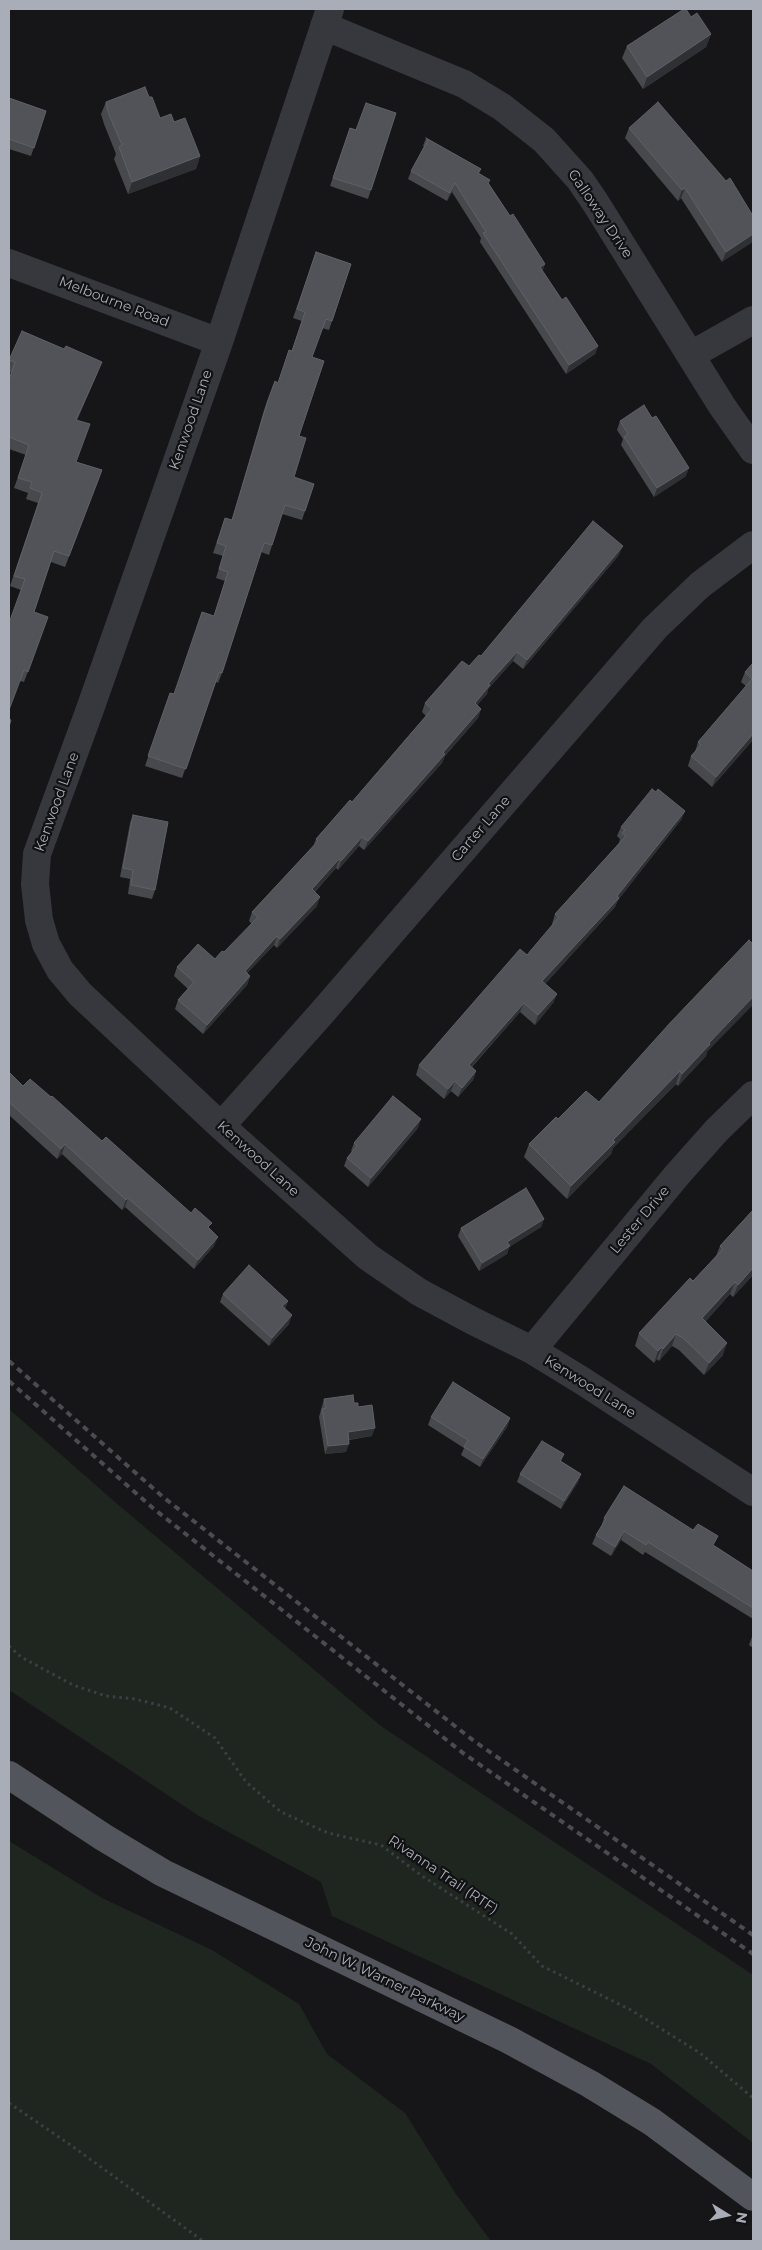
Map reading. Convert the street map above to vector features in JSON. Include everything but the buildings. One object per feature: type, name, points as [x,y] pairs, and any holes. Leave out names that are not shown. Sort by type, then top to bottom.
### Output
[{"type":"main road","name":"John W. Warner Parkway","points":[[9,1775],[103,1837],[164,1873],[509,2040],[590,2084],[652,2122],[753,2197]]},
{"type":"street","name":"Kenwood Lane","points":[[327,17],[219,342],[37,854],[34,884],[39,920],[46,944],[60,970],[80,994],[221,1126],[368,1257],[419,1292],[532,1350],[753,1492]]},
{"type":"street","name":"Galloway Drive","points":[[327,17],[464,84],[502,107],[544,140],[580,180],[595,202],[753,450]]},
{"type":"street","name":"Melbourne Road","points":[[9,262],[219,342]]},
{"type":"street","points":[[691,355],[753,320]]},
{"type":"street","name":"Carter Lane","points":[[221,1126],[320,1015],[655,628],[700,585],[753,545]]},
{"type":"street","name":"Lester Drive","points":[[532,1350],[677,1175],[717,1130],[753,1095]]},
{"type":"path","name":"Rivanna Trail (RTF)","points":[[9,1646],[21,1657],[73,1685],[106,1696],[170,1708],[215,1738],[246,1782],[281,1812],[328,1834],[380,1845],[422,1876],[512,1934],[542,1966],[631,2010],[662,2029],[700,2053],[753,2098]]},
{"type":"path","points":[[9,2103],[203,2241]]},
{"type":"shaded area","points":[[9,1409],[115,1502],[381,1726],[753,1975],[753,2143],[651,2064],[332,1916],[321,1882],[199,1816],[9,1690]]},
{"type":"shaded area","points":[[9,1841],[102,1898],[212,1950],[299,2004],[327,2054],[405,2113],[456,2194],[491,2241],[9,2241]]},
{"type":"railway","points":[[9,1361],[163,1497],[474,1741],[753,1935]]},
{"type":"railway","points":[[9,1381],[154,1509],[463,1753],[753,1954]]}]
